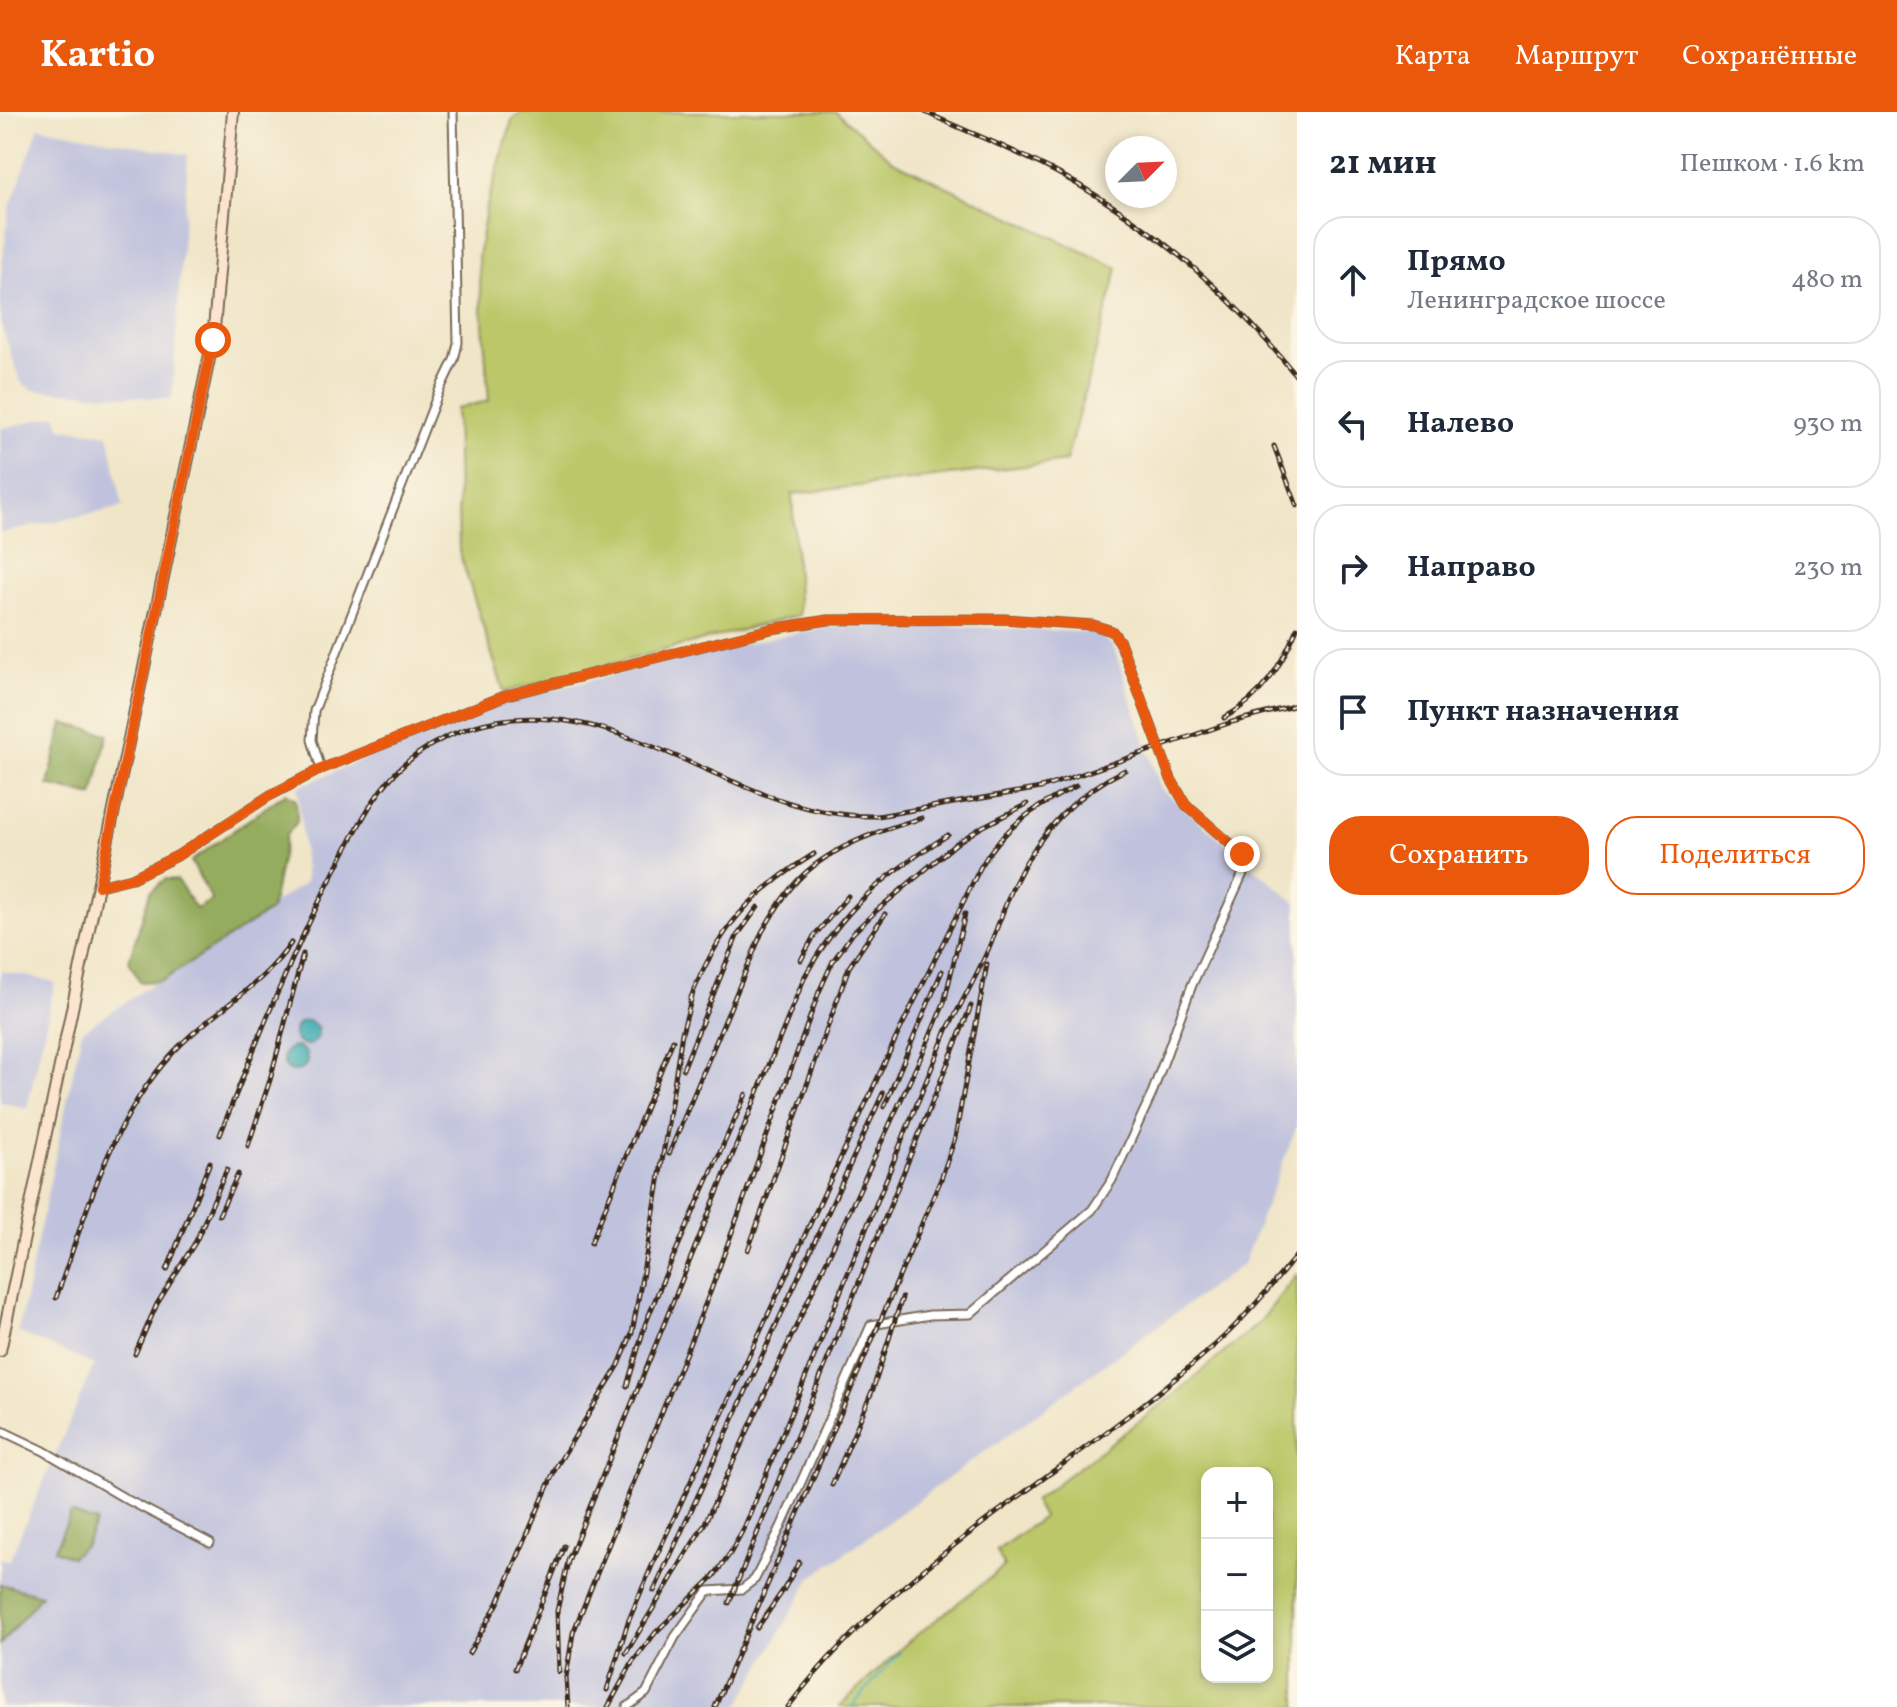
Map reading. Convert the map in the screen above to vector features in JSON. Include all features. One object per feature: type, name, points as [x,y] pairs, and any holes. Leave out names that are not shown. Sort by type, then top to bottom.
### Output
[{"type":"main road","points":[[0,1351],[213,340],[233,112]]},
{"type":"street","points":[[321,769],[312,740],[314,711],[439,391],[454,360],[458,343],[453,112]]},
{"type":"street","points":[[99,886],[132,878],[177,856],[269,796],[321,769],[507,695],[771,629],[828,620],[1004,619],[1093,625],[1112,631],[1120,642],[1171,779],[1186,805],[1242,854],[1245,869],[1192,985],[1151,1096],[1112,1180],[1092,1210],[970,1314],[930,1315],[871,1325],[755,1579],[742,1589],[708,1591],[675,1637],[646,1693],[627,1707]]},
{"type":"street","points":[[0,1430],[210,1543]]},
{"type":"shaded area","points":[[39,127],[188,155],[172,399],[33,390],[21,382],[0,322],[0,284],[9,210]]},
{"type":"shaded area","points":[[57,415],[60,428],[108,434],[123,507],[0,533],[0,429]]},
{"type":"shaded area","points":[[927,625],[1099,633],[1114,648],[1161,789],[1297,904],[1297,1126],[1243,1264],[811,1578],[738,1707],[0,1707],[0,1558],[9,1561],[94,1365],[18,1332],[82,1031],[306,882],[298,787],[503,701],[824,628]]},
{"type":"shaded area","points":[[0,971],[55,982],[27,1108],[0,1102]]},
{"type":"green space","points":[[522,112],[836,112],[893,161],[1118,268],[1066,461],[792,494],[799,615],[504,692],[459,551],[456,408],[489,401],[478,257],[486,209],[512,120]]},
{"type":"green space","points":[[63,723],[108,734],[93,796],[48,785]]},
{"type":"green space","points":[[286,793],[296,800],[297,822],[286,835],[271,910],[162,981],[140,982],[129,961],[150,892],[165,879],[177,880],[196,909],[212,900],[191,861]]},
{"type":"green space","points":[[1297,1274],[1297,1707],[839,1707],[909,1641],[1004,1567],[996,1551],[1043,1517],[1034,1501],[1173,1396],[1259,1323]]},
{"type":"green space","points":[[71,1513],[96,1522],[86,1544],[71,1557],[54,1550]]},
{"type":"green space","points":[[0,1584],[41,1595],[0,1645]]},
{"type":"water","points":[[306,1021],[315,1024],[318,1033],[315,1042],[306,1045],[297,1042],[294,1033],[297,1024]]},
{"type":"water","points":[[295,1047],[304,1050],[307,1059],[304,1068],[295,1071],[286,1068],[283,1059],[286,1050]]},
{"type":"waterway","points":[[851,1707],[900,1652]]},
{"type":"railway","points":[[925,112],[1046,167],[1129,217],[1219,291],[1297,377]]},
{"type":"railway","points":[[1274,446],[1297,506]]},
{"type":"railway","points":[[1224,718],[1249,701],[1269,680],[1297,628]]},
{"type":"railway","points":[[220,1135],[292,959],[363,819],[396,772],[432,745],[458,732],[485,723],[512,719],[568,721],[625,736],[779,800],[844,815],[878,816],[1041,788],[1232,722],[1297,705]]},
{"type":"railway","points":[[608,1707],[632,1663],[656,1632],[714,1576],[745,1526],[947,1030],[991,944],[1024,865],[1047,832],[1074,803],[1125,770]]},
{"type":"railway","points":[[607,1690],[628,1622],[654,1561],[897,1036],[980,868],[999,841],[1021,820],[1076,786]]},
{"type":"railway","points":[[568,1707],[566,1677],[573,1633],[711,1290],[833,961],[853,933],[876,911],[958,842],[1027,804]]},
{"type":"railway","points":[[669,1154],[762,932],[786,895],[803,875],[829,855],[875,833],[922,818]]},
{"type":"railway","points":[[568,1561],[805,976],[834,931],[866,895],[948,835]]},
{"type":"railway","points":[[690,1000],[712,953],[738,915],[771,884],[814,854]]},
{"type":"railway","points":[[801,960],[814,936],[848,896]]},
{"type":"railway","points":[[683,1069],[737,936],[758,907]]},
{"type":"railway","points":[[748,1250],[849,967],[885,914]]},
{"type":"railway","points":[[626,1653],[705,1523],[925,1048],[944,1003],[965,914]]},
{"type":"railway","points":[[56,1298],[101,1171],[149,1082],[185,1041],[264,975],[291,943]]},
{"type":"railway","points":[[248,1146],[270,1080],[303,954]]},
{"type":"railway","points":[[715,1707],[941,1179],[955,1138],[987,964]]},
{"type":"railway","points":[[884,1107],[942,971]]},
{"type":"railway","points":[[469,1653],[498,1603],[556,1467],[619,1365],[632,1333],[682,1033],[694,989]]},
{"type":"railway","points":[[729,1603],[971,1006]]},
{"type":"railway","points":[[591,1243],[673,1040]]},
{"type":"railway","points":[[654,1591],[883,1093]]},
{"type":"railway","points":[[627,1386],[645,1325],[663,1280],[746,1094]]},
{"type":"railway","points":[[167,1270],[210,1162]]},
{"type":"railway","points":[[135,1354],[157,1304],[196,1241],[227,1169]]},
{"type":"railway","points":[[219,1215],[238,1174]]},
{"type":"railway","points":[[788,1707],[834,1653],[884,1604],[937,1559],[1162,1389],[1216,1344],[1297,1255]]},
{"type":"railway","points":[[832,1485],[873,1389],[902,1298]]},
{"type":"railway","points":[[515,1669],[564,1546]]},
{"type":"railway","points":[[559,1672],[557,1611],[569,1557]]},
{"type":"railway","points":[[757,1628],[799,1562]]},
{"type":"route","points":[[213,340],[99,886],[132,878],[177,856],[269,796],[321,769],[507,695],[771,629],[828,620],[1004,619],[1093,625],[1112,631],[1120,642],[1171,779],[1186,805],[1242,854]]}]
